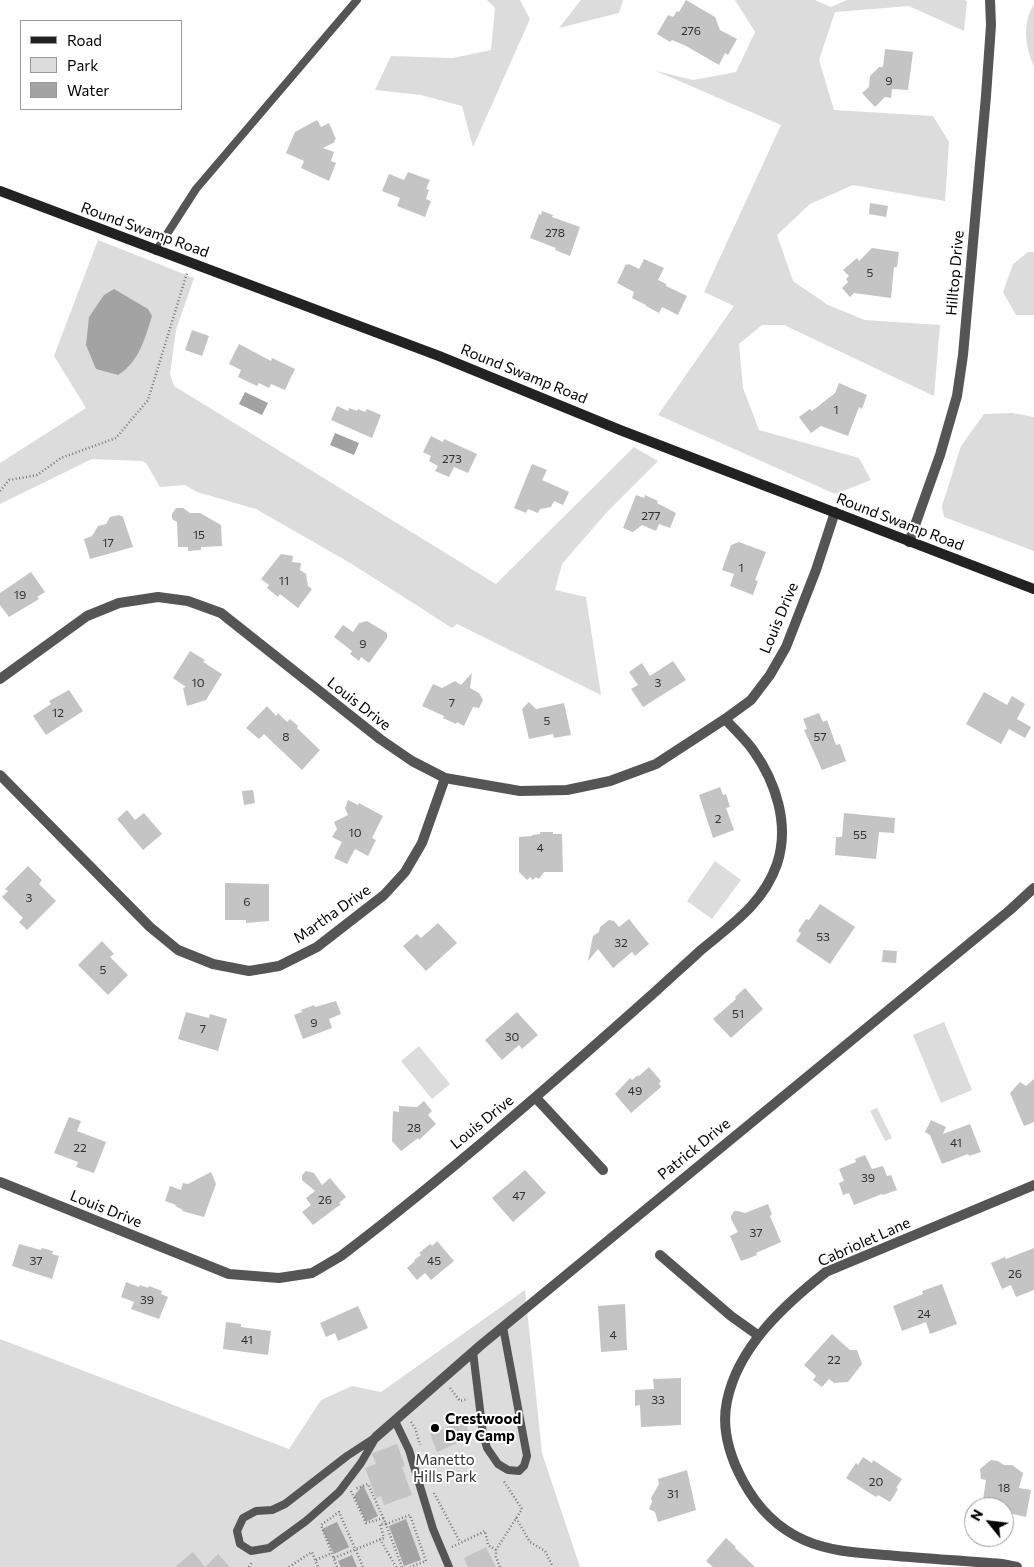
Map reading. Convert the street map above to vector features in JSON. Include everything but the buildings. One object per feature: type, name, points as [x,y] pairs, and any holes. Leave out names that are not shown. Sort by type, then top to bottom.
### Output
[{"type":"street","name":"Hilltop Drive","points":[[909,542],[940,454],[957,396],[963,355],[986,96],[991,25],[990,0]]},
{"type":"street","name":"Round Swamp Road","points":[[0,191],[439,356],[620,430],[1034,589]]},
{"type":"street","name":"Louis Drive","points":[[0,679],[88,616],[119,603],[158,597],[188,601],[221,613],[380,739],[412,761],[445,778],[520,792],[567,790],[610,781],[656,764],[725,719],[750,700],[770,676],[786,647],[816,570],[835,512]]},
{"type":"street","name":"Louis Drive","points":[[0,1182],[229,1274],[279,1278],[312,1273],[341,1256],[536,1098],[702,950],[742,918],[764,890],[777,863],[783,833],[779,806],[770,776],[752,748],[725,719]]},
{"type":"street","name":"Martha Drive","points":[[0,775],[150,926],[178,950],[213,964],[249,970],[279,966],[317,947],[384,895],[405,872],[422,843],[445,778]]},
{"type":"street","name":"Patrick Drive","points":[[376,1436],[502,1326],[1010,910],[1034,888]]},
{"type":"street","points":[[536,1098],[603,1170]]},
{"type":"street","name":"Cabriolet Lane","points":[[1016,1567],[1002,1564],[837,1551],[804,1540],[773,1522],[751,1496],[733,1463],[726,1432],[726,1402],[738,1368],[759,1336],[800,1293],[826,1272],[1034,1185]]},
{"type":"street","points":[[660,1255],[731,1316],[759,1336]]},
{"type":"lane","points":[[156,251],[196,188],[357,0]]},
{"type":"lane","points":[[473,1352],[483,1434],[487,1448],[494,1459],[508,1470],[519,1471],[524,1466],[527,1456],[502,1326]]},
{"type":"lane","points":[[395,1421],[409,1450],[433,1529],[449,1567]]},
{"type":"lane","points":[[376,1436],[361,1463],[338,1492],[306,1521],[269,1548],[251,1551],[240,1544],[237,1531],[243,1518],[256,1511],[272,1510],[285,1504],[376,1436]]},
{"type":"path","points":[[0,490],[9,480],[37,475],[61,458],[116,438],[148,400],[187,271],[182,268]]},
{"type":"path","points":[[404,1413],[415,1428],[420,1447]]},
{"type":"path","points":[[494,1459],[492,1460],[503,1480],[522,1509],[496,1550],[496,1557],[500,1567]]},
{"type":"path","points":[[384,1518],[366,1523],[351,1491],[368,1484],[384,1518],[402,1567]]},
{"type":"path","points":[[431,1486],[460,1542]]},
{"type":"path","points":[[337,1567],[321,1525],[339,1512],[363,1567]]},
{"type":"path","points":[[334,1558],[384,1538],[380,1524],[386,1524],[410,1515],[426,1561],[410,1567]]},
{"type":"path","points":[[516,1517],[530,1542],[545,1551],[553,1567]]},
{"type":"path","points":[[442,1551],[485,1531],[488,1545],[496,1550]]},
{"type":"path","points":[[380,1539],[396,1567]]},
{"type":"path","points":[[290,1567],[312,1552],[318,1567]]},
{"type":"path","points":[[316,1560],[332,1553]]},
{"type":"path","points":[[392,1558],[398,1556]]},
{"type":"green space","points":[[487,0],[520,0],[530,19],[473,147],[462,106],[421,95],[375,90],[391,56],[453,58],[491,50],[495,8]]},
{"type":"green space","points":[[581,0],[623,0],[619,13],[559,28]]},
{"type":"green space","points":[[735,0],[815,0],[831,7],[847,0],[965,0],[967,2],[964,31],[909,6],[835,12],[819,60],[834,110],[933,116],[949,142],[945,201],[853,185],[810,204],[777,235],[793,281],[828,305],[865,320],[940,325],[934,396],[784,325],[762,325],[739,344],[743,388],[759,430],[859,458],[871,480],[835,494],[658,415],[734,306],[704,292],[781,125],[656,71],[693,80],[736,72],[755,32]]},
{"type":"green space","points":[[1034,4],[1034,66],[1027,43],[1026,27]]},
{"type":"green space","points":[[98,240],[194,278],[176,330],[170,374],[174,386],[496,584],[634,447],[658,461],[607,512],[562,564],[555,590],[586,597],[601,695],[457,624],[452,628],[352,564],[256,509],[197,492],[185,485],[160,487],[146,463],[142,461],[92,459],[0,504],[0,463],[86,408],[54,356]]},
{"type":"green space","points":[[1028,252],[1034,252],[1034,315],[1016,315],[1003,292],[1013,264]]},
{"type":"green space","points":[[1012,413],[1034,417],[1034,551],[944,517],[942,506],[961,446],[984,414]]},
{"type":"green space","points":[[715,861],[741,880],[712,919],[687,901]]},
{"type":"green space","points":[[944,1022],[972,1090],[941,1103],[913,1035]]},
{"type":"green space","points":[[419,1046],[450,1084],[432,1099],[401,1061]]},
{"type":"green space","points":[[877,1108],[892,1138],[885,1141],[870,1111]]},
{"type":"green space","name":"Manetto Hills Park","points":[[525,1290],[542,1453],[580,1567],[0,1567],[0,1339],[289,1449],[321,1400],[352,1386],[381,1392]]},
{"type":"water","points":[[114,289],[148,309],[152,316],[144,341],[136,356],[125,370],[118,375],[96,369],[86,345],[89,317],[104,295]]},
{"type":"water","points":[[245,392],[268,403],[262,415],[239,404]]},
{"type":"water","points":[[335,433],[359,443],[354,455],[330,445]]},
{"type":"water","points":[[363,1485],[378,1516],[366,1522],[354,1496]]},
{"type":"water","points":[[406,1519],[421,1560],[404,1566],[389,1526]]},
{"type":"water","points":[[337,1522],[349,1547],[334,1554],[322,1529]]},
{"type":"water","points":[[352,1555],[357,1567],[341,1567],[338,1561]]},
{"type":"place","name":"Crestwood Day Camp","points":[[435,1428]]}]
